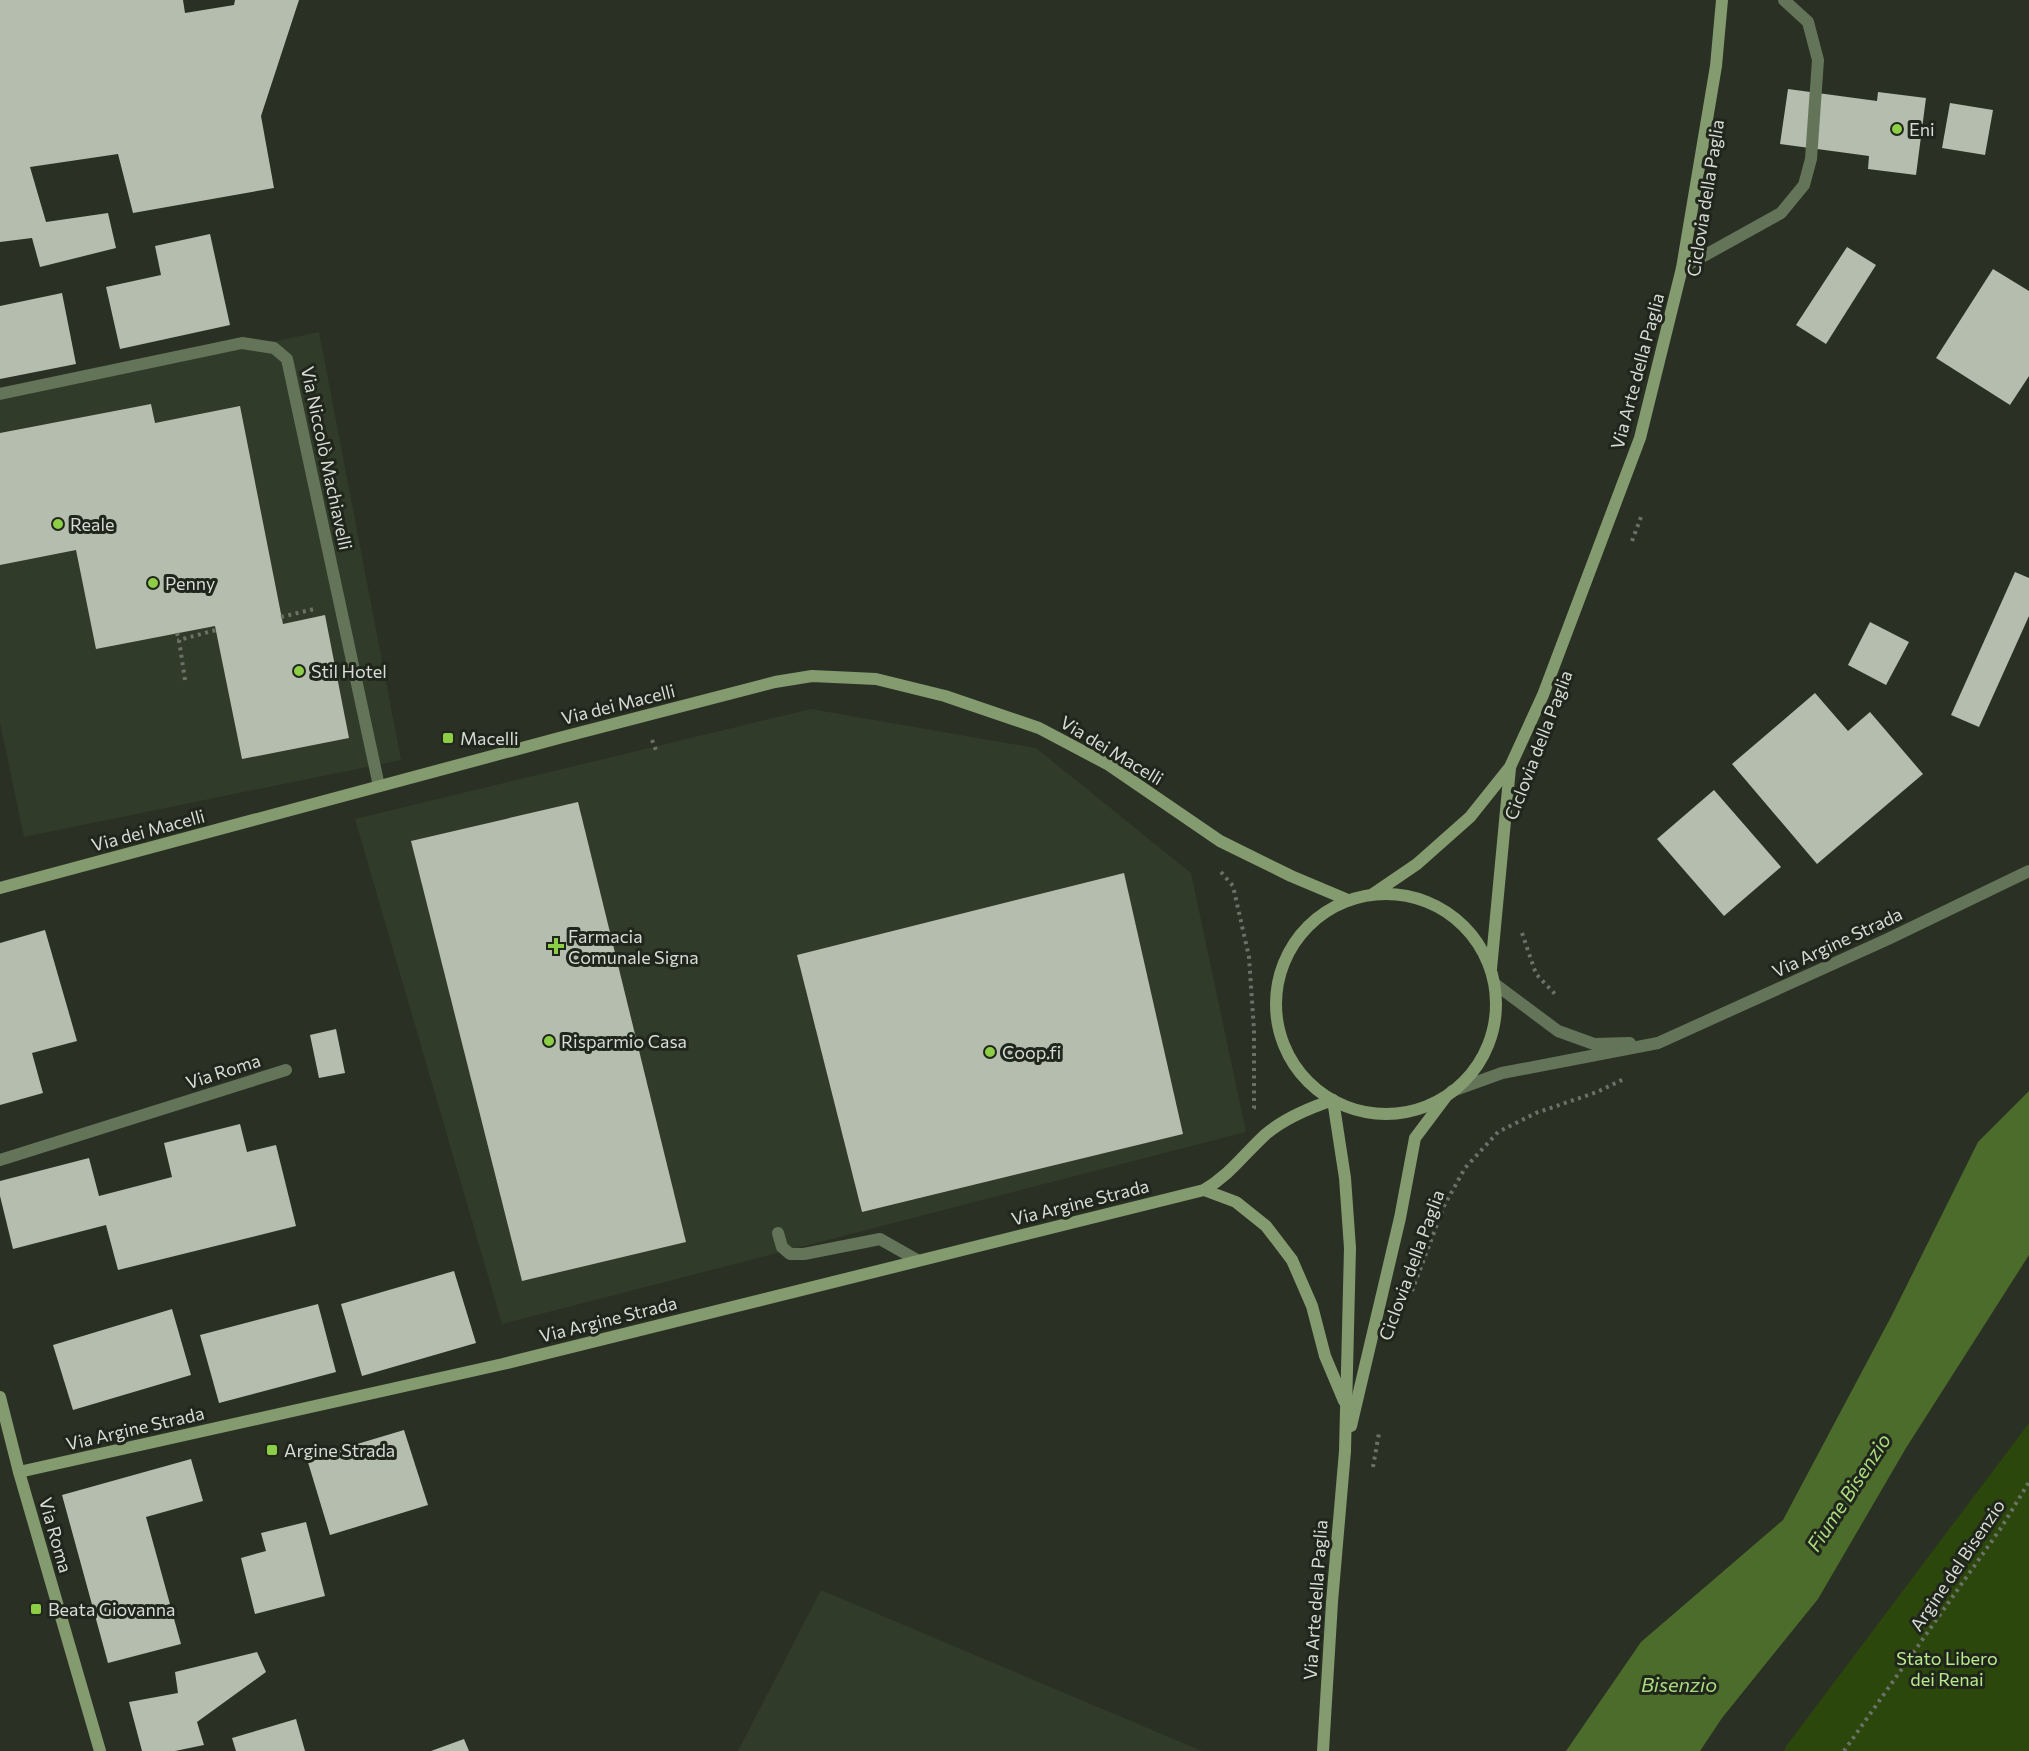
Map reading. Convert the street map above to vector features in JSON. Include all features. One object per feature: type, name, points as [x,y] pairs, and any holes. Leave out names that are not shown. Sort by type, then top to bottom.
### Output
[{"type":"main road","name":"Via Arte della Paglia","points":[[1510,767],[1543,695],[1640,438],[1682,268],[1716,66],[1722,0]]},
{"type":"main road","name":"Via dei Macelli","points":[[0,888],[775,682],[812,676],[876,679],[945,696],[1039,728],[1109,765],[1220,841],[1291,876],[1348,900]]},
{"type":"main road","points":[[1373,894],[1416,864],[1470,817],[1510,767]]},
{"type":"main road","points":[[1345,1451],[1400,1218],[1415,1138],[1449,1094],[1471,1074],[1488,1047],[1496,1016],[1493,978],[1510,767]]},
{"type":"main road","points":[[1449,1094],[1419,1109],[1390,1114],[1361,1111],[1333,1100],[1304,1078],[1285,1048],[1276,1014],[1278,977],[1293,944],[1316,918],[1348,900],[1373,894],[1399,894],[1436,905],[1466,927],[1487,959],[1493,978]]},
{"type":"main road","points":[[1204,1190],[1220,1181],[1235,1168],[1267,1133],[1308,1109],[1333,1100]]},
{"type":"main road","points":[[1333,1100],[1345,1178],[1350,1248],[1345,1451]]},
{"type":"main road","points":[[1204,1190],[1236,1202],[1266,1226],[1292,1260],[1312,1306],[1325,1356],[1346,1407]]},
{"type":"main road","name":"Via Argine Strada","points":[[19,1472],[503,1364],[1204,1190]]},
{"type":"main road","name":"Via Roma","points":[[0,1397],[19,1472],[100,1751]]},
{"type":"main road","name":"Via Arte della Paglia","points":[[1323,1751],[1332,1602],[1345,1451]]},
{"type":"street","points":[[1682,268],[1781,213],[1804,185],[1811,159],[1818,60],[1808,22],[1784,0]]},
{"type":"street","name":"Via Niccolò Machiavelli","points":[[0,394],[242,343],[274,348],[287,359],[379,786]]},
{"type":"street","name":"Via Argine Strada","points":[[1449,1094],[1502,1073],[1658,1043],[1888,939],[2029,871]]},
{"type":"street","name":"Via Argine Strada","points":[[1493,978],[1558,1032],[1594,1044],[1658,1043]]},
{"type":"street","name":"Via Roma","points":[[0,1160],[286,1070]]},
{"type":"street","points":[[778,1233],[782,1247],[790,1254],[804,1254],[880,1239],[917,1260]]},
{"type":"path","points":[[1630,546],[1642,513]]},
{"type":"path","points":[[281,617],[305,611]]},
{"type":"path","points":[[179,640],[216,630]]},
{"type":"path","points":[[177,633],[185,680]]},
{"type":"path","points":[[656,750],[651,738],[660,735]]},
{"type":"path","points":[[1217,868],[1233,886],[1249,957],[1254,1030],[1254,1108],[1245,1116]]},
{"type":"path","points":[[1520,925],[1536,974],[1560,998]]},
{"type":"path","name":"Ciclovia della Paglia","points":[[1411,1295],[1444,1206],[1464,1168],[1498,1132],[1536,1113],[1597,1092],[1637,1074]]},
{"type":"path","points":[[1370,1479],[1379,1432]]},
{"type":"path","name":"Argine del Bisenzio","points":[[1844,1751],[2001,1528],[2029,1482]]},
{"type":"shaded area","points":[[319,332],[401,760],[24,837],[0,723],[0,400]]},
{"type":"shaded area","points":[[811,709],[1036,748],[1191,873],[1246,1132],[502,1324],[355,819]]},
{"type":"shaded area","points":[[821,1590],[1202,1751],[738,1751]]},
{"type":"green space","name":"Stato Libero dei Renai","points":[[2029,1423],[2029,1751],[1784,1751],[1787,1745]]},
{"type":"water","name":"Bisenzio","points":[[2029,1091],[2029,1255],[1906,1448],[1818,1599],[1722,1718],[1700,1751],[1566,1751],[1641,1642],[1783,1520],[1892,1315],[1978,1142]]},
{"type":"building","points":[[0,0],[183,0],[185,13],[234,5],[235,0],[299,0],[261,116],[274,188],[133,213],[118,154],[30,167],[46,222],[108,213],[116,248],[40,267],[32,238],[0,242]]},
{"type":"building","points":[[1788,89],[1877,101],[1878,92],[1926,98],[1916,175],[1868,169],[1869,156],[1780,144]]},
{"type":"building","points":[[1950,103],[1993,110],[1985,155],[1942,148]]},
{"type":"building","points":[[210,234],[230,325],[120,349],[106,287],[161,275],[155,246]]},
{"type":"building","points":[[1847,247],[1876,265],[1826,344],[1796,325]]},
{"type":"building","points":[[1993,269],[2029,291],[2029,376],[2010,405],[1936,358]]},
{"type":"building","points":[[62,293],[76,364],[0,379],[0,306]]},
{"type":"building","points":[[151,404],[155,423],[240,406],[283,624],[325,615],[349,738],[242,759],[215,626],[96,649],[76,550],[0,565],[0,433]]},
{"type":"building","points":[[2015,572],[2029,578],[2029,616],[1979,727],[1951,715]]},
{"type":"building","points":[[1870,622],[1909,642],[1886,685],[1848,665]]},
{"type":"building","points":[[1815,693],[1848,731],[1870,712],[1923,774],[1817,864],[1732,764]]},
{"type":"building","points":[[1714,790],[1781,867],[1724,916],[1657,839]]},
{"type":"building","name":"Risparmio Casa","points":[[578,802],[686,1242],[522,1281],[411,841]]},
{"type":"building","points":[[1124,873],[1183,1134],[862,1212],[797,955]]},
{"type":"building","points":[[45,930],[77,1041],[32,1053],[43,1093],[0,1105],[0,943]]},
{"type":"building","points":[[336,1029],[345,1073],[319,1078],[310,1035]]},
{"type":"building","points":[[240,1124],[247,1152],[276,1145],[296,1226],[118,1270],[106,1225],[13,1249],[0,1196],[0,1181],[89,1158],[99,1196],[172,1177],[164,1143]]},
{"type":"building","points":[[454,1271],[476,1343],[362,1376],[341,1304]]},
{"type":"building","points":[[318,1304],[336,1372],[219,1403],[200,1335]]},
{"type":"building","points":[[172,1309],[191,1375],[73,1410],[53,1345]]},
{"type":"building","points":[[404,1430],[428,1505],[330,1535],[307,1459]]},
{"type":"building","points":[[191,1459],[203,1501],[146,1517],[181,1644],[108,1663],[62,1495]]},
{"type":"building","points":[[306,1522],[325,1596],[255,1614],[241,1558],[266,1551],[261,1533]]},
{"type":"building","points":[[257,1652],[266,1672],[197,1722],[204,1745],[175,1751],[142,1751],[129,1702],[178,1693],[175,1672]]},
{"type":"building","points":[[296,1719],[305,1751],[236,1751],[232,1738]]},
{"type":"building","points":[[464,1739],[469,1751],[431,1751]]},
{"type":"place","name":"Eni","points":[[1897,129]]},
{"type":"place","name":"Reale","points":[[58,524]]},
{"type":"place","name":"Penny","points":[[153,583]]},
{"type":"place","name":"Stil Hotel","points":[[299,671]]},
{"type":"place","name":"Macelli","points":[[448,738]]},
{"type":"place","name":"Farmacia Comunale Signa","points":[[556,946]]},
{"type":"place","name":"Risparmio Casa","points":[[549,1041]]},
{"type":"place","name":"Coop.fi","points":[[990,1052]]},
{"type":"place","name":"Argine Strada","points":[[272,1450]]},
{"type":"place","name":"Beata Giovanna","points":[[36,1609]]},
{"type":"water label","name":"Fiume Bisenzio","points":[[1848,1492]]}]
